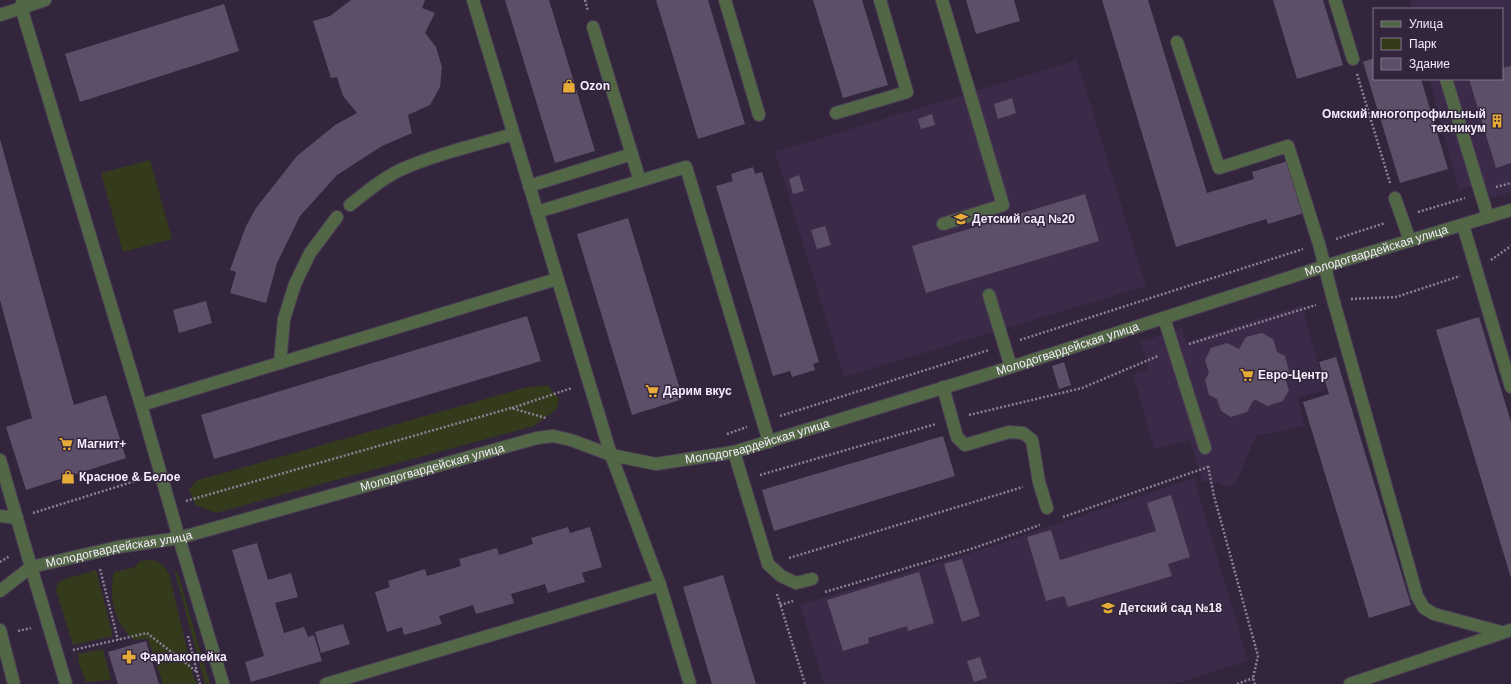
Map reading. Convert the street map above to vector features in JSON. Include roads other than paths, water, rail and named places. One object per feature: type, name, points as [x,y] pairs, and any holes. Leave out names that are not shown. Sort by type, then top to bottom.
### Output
[{"type":"street","points":[[0,14],[22,3],[45,0]]},
{"type":"street","points":[[473,0],[611,455],[660,585],[690,684]]},
{"type":"street","points":[[725,0],[760,115]]},
{"type":"street","points":[[836,113],[907,92],[880,0]]},
{"type":"street","points":[[942,0],[1003,205],[943,224]]},
{"type":"street","points":[[1335,0],[1353,59]]},
{"type":"street","points":[[22,3],[223,684]]},
{"type":"street","points":[[593,27],[640,181]]},
{"type":"street","points":[[1177,42],[1219,168],[1288,146],[1319,244],[1333,300],[1417,596],[1424,608],[1434,614],[1506,631]]},
{"type":"street","points":[[1446,80],[1488,217]]},
{"type":"street","points":[[350,205],[372,187],[400,170],[438,156],[513,134]]},
{"type":"street","points":[[529,186],[632,154]]},
{"type":"street","points":[[537,212],[686,167],[769,442]]},
{"type":"street","points":[[1395,198],[1410,241]]},
{"type":"street","name":"Молодогвардейская улица","points":[[0,591],[31,567],[118,547],[179,538],[536,438],[553,436],[571,440],[611,455],[656,464],[734,452],[1011,367],[1324,266],[1511,210]]},
{"type":"street","points":[[280,363],[284,319],[295,284],[310,253],[337,217]]},
{"type":"street","points":[[1463,225],[1511,387]]},
{"type":"street","points":[[141,405],[557,280]]},
{"type":"street","points":[[989,295],[1011,367]]},
{"type":"street","points":[[1164,318],[1205,448]]},
{"type":"street","points":[[943,387],[957,437],[965,445],[1009,432],[1024,433],[1032,440],[1039,482],[1047,508]]},
{"type":"street","points":[[734,452],[768,564],[781,576],[796,582],[812,579]]},
{"type":"street","points":[[0,460],[66,684]]},
{"type":"street","points":[[0,516],[16,518]]},
{"type":"street","points":[[326,684],[660,585]]},
{"type":"street","points":[[1350,684],[1506,631]]},
{"type":"street","points":[[1,632],[14,684]]},
{"type":"place","name":"Ozon","points":[[569,86]]},
{"type":"place","name":"Омский многопрофильный техникум","points":[[1497,121]]},
{"type":"place","name":"Детский сад №20","points":[[961,219]]},
{"type":"place","name":"Евро-Центр","points":[[1247,375]]},
{"type":"place","name":"Дарим вкус","points":[[652,391]]},
{"type":"place","name":"Магнит+","points":[[66,444]]},
{"type":"place","name":"Красное & Белое","points":[[68,477]]},
{"type":"place","name":"Детский сад №18","points":[[1108,608]]},
{"type":"place","name":"Фармакопейка","points":[[129,657]]}]
